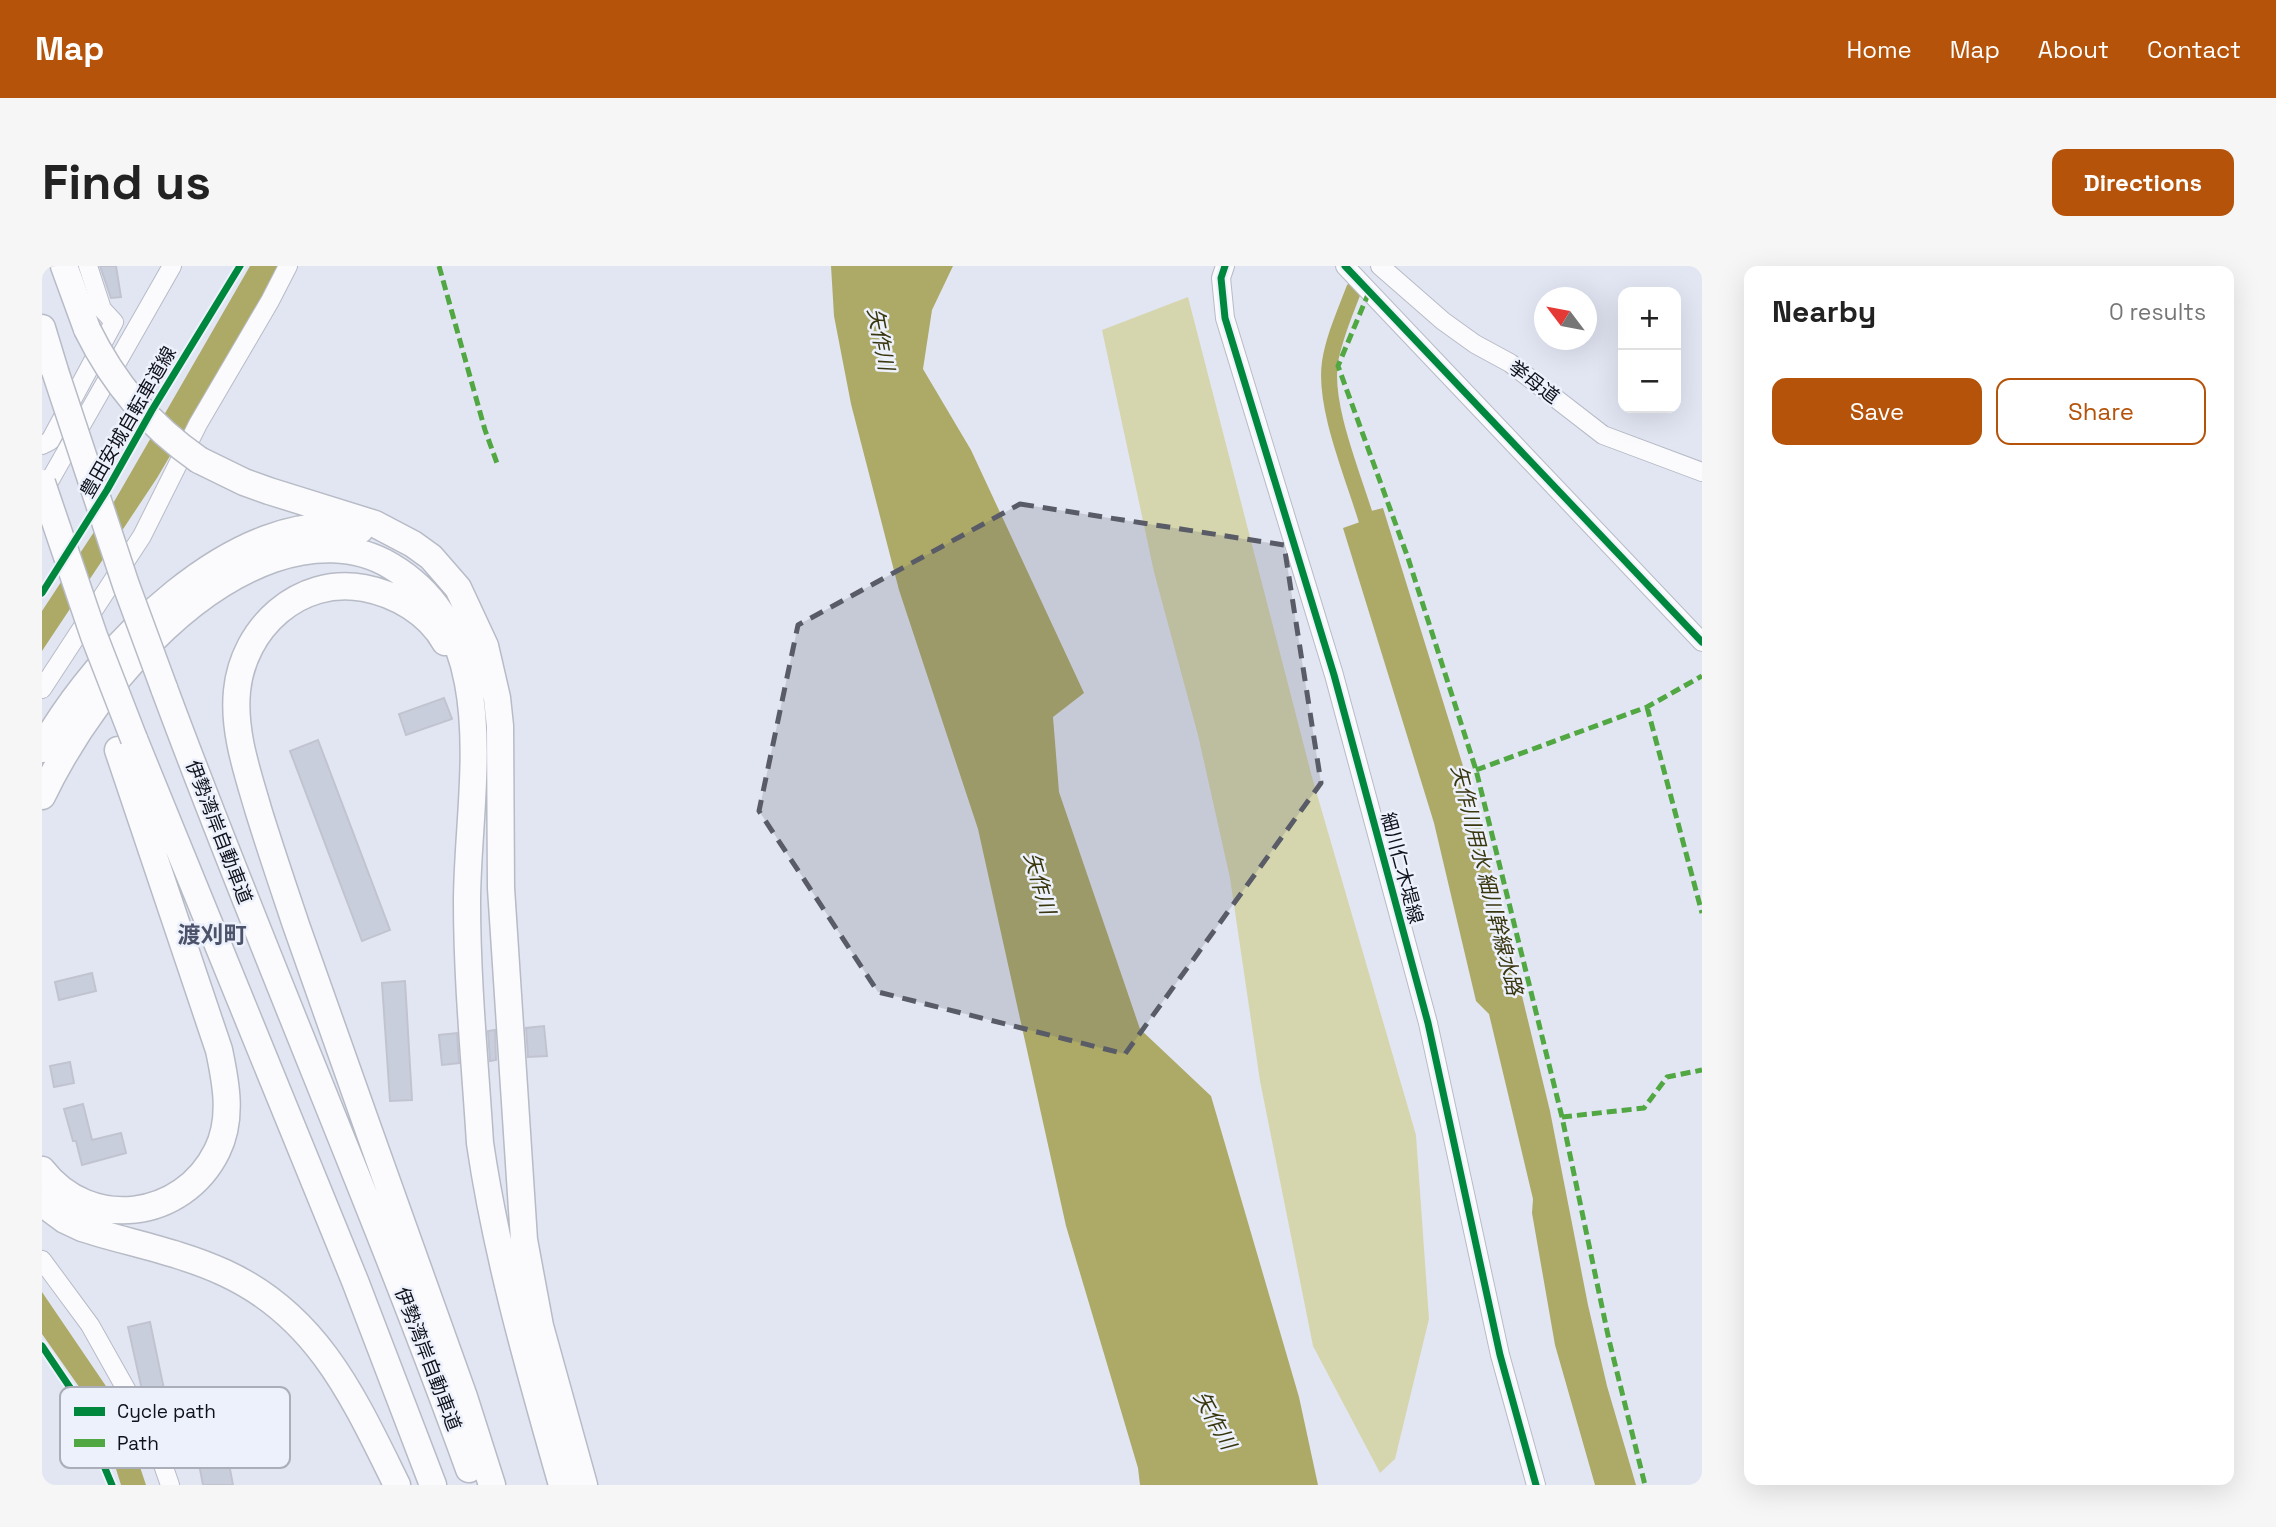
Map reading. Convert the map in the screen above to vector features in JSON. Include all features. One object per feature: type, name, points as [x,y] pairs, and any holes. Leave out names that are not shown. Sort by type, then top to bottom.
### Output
[{"type":"highway","points":[[64,266],[87,329],[99,353],[127,395],[161,431],[199,460],[244,482],[353,516],[395,533],[431,557],[445,572],[458,588],[477,625],[492,672],[500,726],[501,877],[524,1240],[540,1326],[584,1485]]},
{"type":"highway","name":"伊勢湾岸自動車道","points":[[42,328],[108,532],[164,688],[249,910],[381,1237],[475,1485]]},
{"type":"highway","name":"伊勢湾岸自動車道","points":[[42,483],[94,636],[126,744],[355,1281],[432,1485]]},
{"type":"highway","points":[[42,517],[126,744],[216,1038],[228,1094],[223,1133],[218,1150],[208,1167],[194,1182],[162,1204],[144,1209],[108,1210],[90,1204],[57,1186],[42,1170]]},
{"type":"highway","points":[[42,749],[71,702],[94,672],[147,617],[182,588],[228,558],[283,533],[328,526],[369,532],[389,540],[408,550],[440,575],[477,625]]},
{"type":"highway","points":[[42,796],[65,751],[88,715],[133,661],[182,615],[224,584],[269,561],[290,554],[333,549],[360,553],[387,563],[419,585],[433,599],[454,635],[467,676],[472,720],[474,755],[467,931],[480,1143],[485,1177],[519,1327],[562,1485]]},
{"type":"highway","points":[[472,720],[456,666],[441,635],[408,604],[385,593],[362,587],[339,586],[293,600],[274,613],[259,630],[240,668],[236,692],[240,746],[274,861],[464,1397],[492,1485]]},
{"type":"highway","points":[[42,1203],[65,1220],[82,1227],[224,1272],[282,1308],[316,1342],[348,1387],[397,1485]]},
{"type":"street","points":[[42,445],[50,441],[114,322],[102,309],[88,266]]},
{"type":"street","points":[[42,494],[172,266]]},
{"type":"street","points":[[42,689],[142,536],[198,424],[288,266]]},
{"type":"street","name":"細川仁木堤線","points":[[1226,266],[1221,278],[1225,318],[1334,675],[1424,1010],[1500,1355],[1535,1485]]},
{"type":"street","points":[[1345,266],[1702,642]]},
{"type":"street","name":"挙母道","points":[[1380,266],[1443,321],[1475,344],[1510,363],[1604,435],[1702,472]]},
{"type":"street","points":[[42,1259],[90,1325],[125,1387]]},
{"type":"street","points":[[164,1468],[170,1485]]},
{"type":"highlighted area","points":[[1020,504],[1284,545],[1321,783],[1125,1054],[878,992],[759,811],[798,625]]},
{"type":"green space","points":[[1188,297],[1312,777],[1416,1135],[1429,1319],[1395,1459],[1380,1473],[1313,1346],[1260,1081],[1230,878],[1198,735],[1154,572],[1102,330]]},
{"type":"water","points":[[250,266],[282,266],[157,478],[42,651],[42,611],[115,500]]},
{"type":"water","name":"矢作川","points":[[831,266],[953,266],[932,310],[923,369],[971,450],[1084,693],[1053,717],[1059,792],[1140,1029],[1211,1096],[1299,1397],[1318,1485],[1140,1485],[1138,1468],[1066,1226],[978,829],[899,590],[851,404],[834,316]]},
{"type":"water","name":"矢作川用水 細川幹線水路","points":[[1368,502],[1371,511],[1383,508],[1477,811],[1550,1111],[1588,1305],[1607,1386],[1636,1485],[1595,1485],[1555,1345],[1532,1213],[1533,1199],[1489,1014],[1476,1001],[1434,823],[1343,528],[1360,522],[1355,506]]},
{"type":"water","points":[[42,1292],[107,1387],[79,1387],[42,1334]]},
{"type":"water","points":[[116,1468],[140,1468],[146,1485],[121,1485]]},
{"type":"building","points":[[100,266],[116,266],[121,297],[111,298]]},
{"type":"building","points":[[444,698],[452,719],[406,735],[399,714]]},
{"type":"building","points":[[318,740],[390,930],[362,941],[290,751]]},
{"type":"building","points":[[92,973],[96,991],[59,1000],[55,982]]},
{"type":"building","points":[[405,981],[412,1100],[390,1101],[382,983]]},
{"type":"building","points":[[544,1026],[547,1056],[528,1057],[526,1028]]},
{"type":"building","points":[[495,1030],[496,1060],[490,1061],[488,1031]]},
{"type":"building","points":[[457,1033],[459,1063],[442,1065],[439,1035]]},
{"type":"building","points":[[70,1062],[74,1083],[54,1087],[50,1066]]},
{"type":"building","points":[[83,1104],[92,1140],[121,1133],[126,1153],[82,1165],[64,1109]]},
{"type":"building","points":[[150,1322],[164,1387],[141,1387],[128,1327]]},
{"type":"building","points":[[200,1468],[230,1468],[233,1485],[203,1485]]},
{"type":"waterway","name":"矢作川用水 細川幹線水路","points":[[1354,289],[1334,343],[1329,380],[1342,444],[1368,525]]},
{"type":"marked path","points":[[439,266],[485,430],[498,466]]},
{"type":"marked path","points":[[1369,292],[1338,366],[1408,558],[1476,770],[1562,1117],[1609,1340],[1645,1485]]},
{"type":"marked path","points":[[1476,770],[1647,707],[1702,676]]},
{"type":"marked path","points":[[1647,707],[1702,913]]},
{"type":"marked path","points":[[1562,1117],[1644,1108],[1667,1077],[1702,1070]]},
{"type":"cycle path","name":"豊田安城自転車道線","points":[[42,593],[107,490],[152,410],[240,266]]},
{"type":"cycle path","points":[[1225,266],[1221,278],[1225,318],[1334,675],[1428,1023],[1500,1355],[1536,1485]]},
{"type":"cycle path","points":[[1345,266],[1702,642]]},
{"type":"cycle path","points":[[42,1346],[70,1387]]},
{"type":"cycle path","points":[[105,1468],[112,1485]]},
{"type":"district","name":"渡刈町","points":[[212,935]]}]
